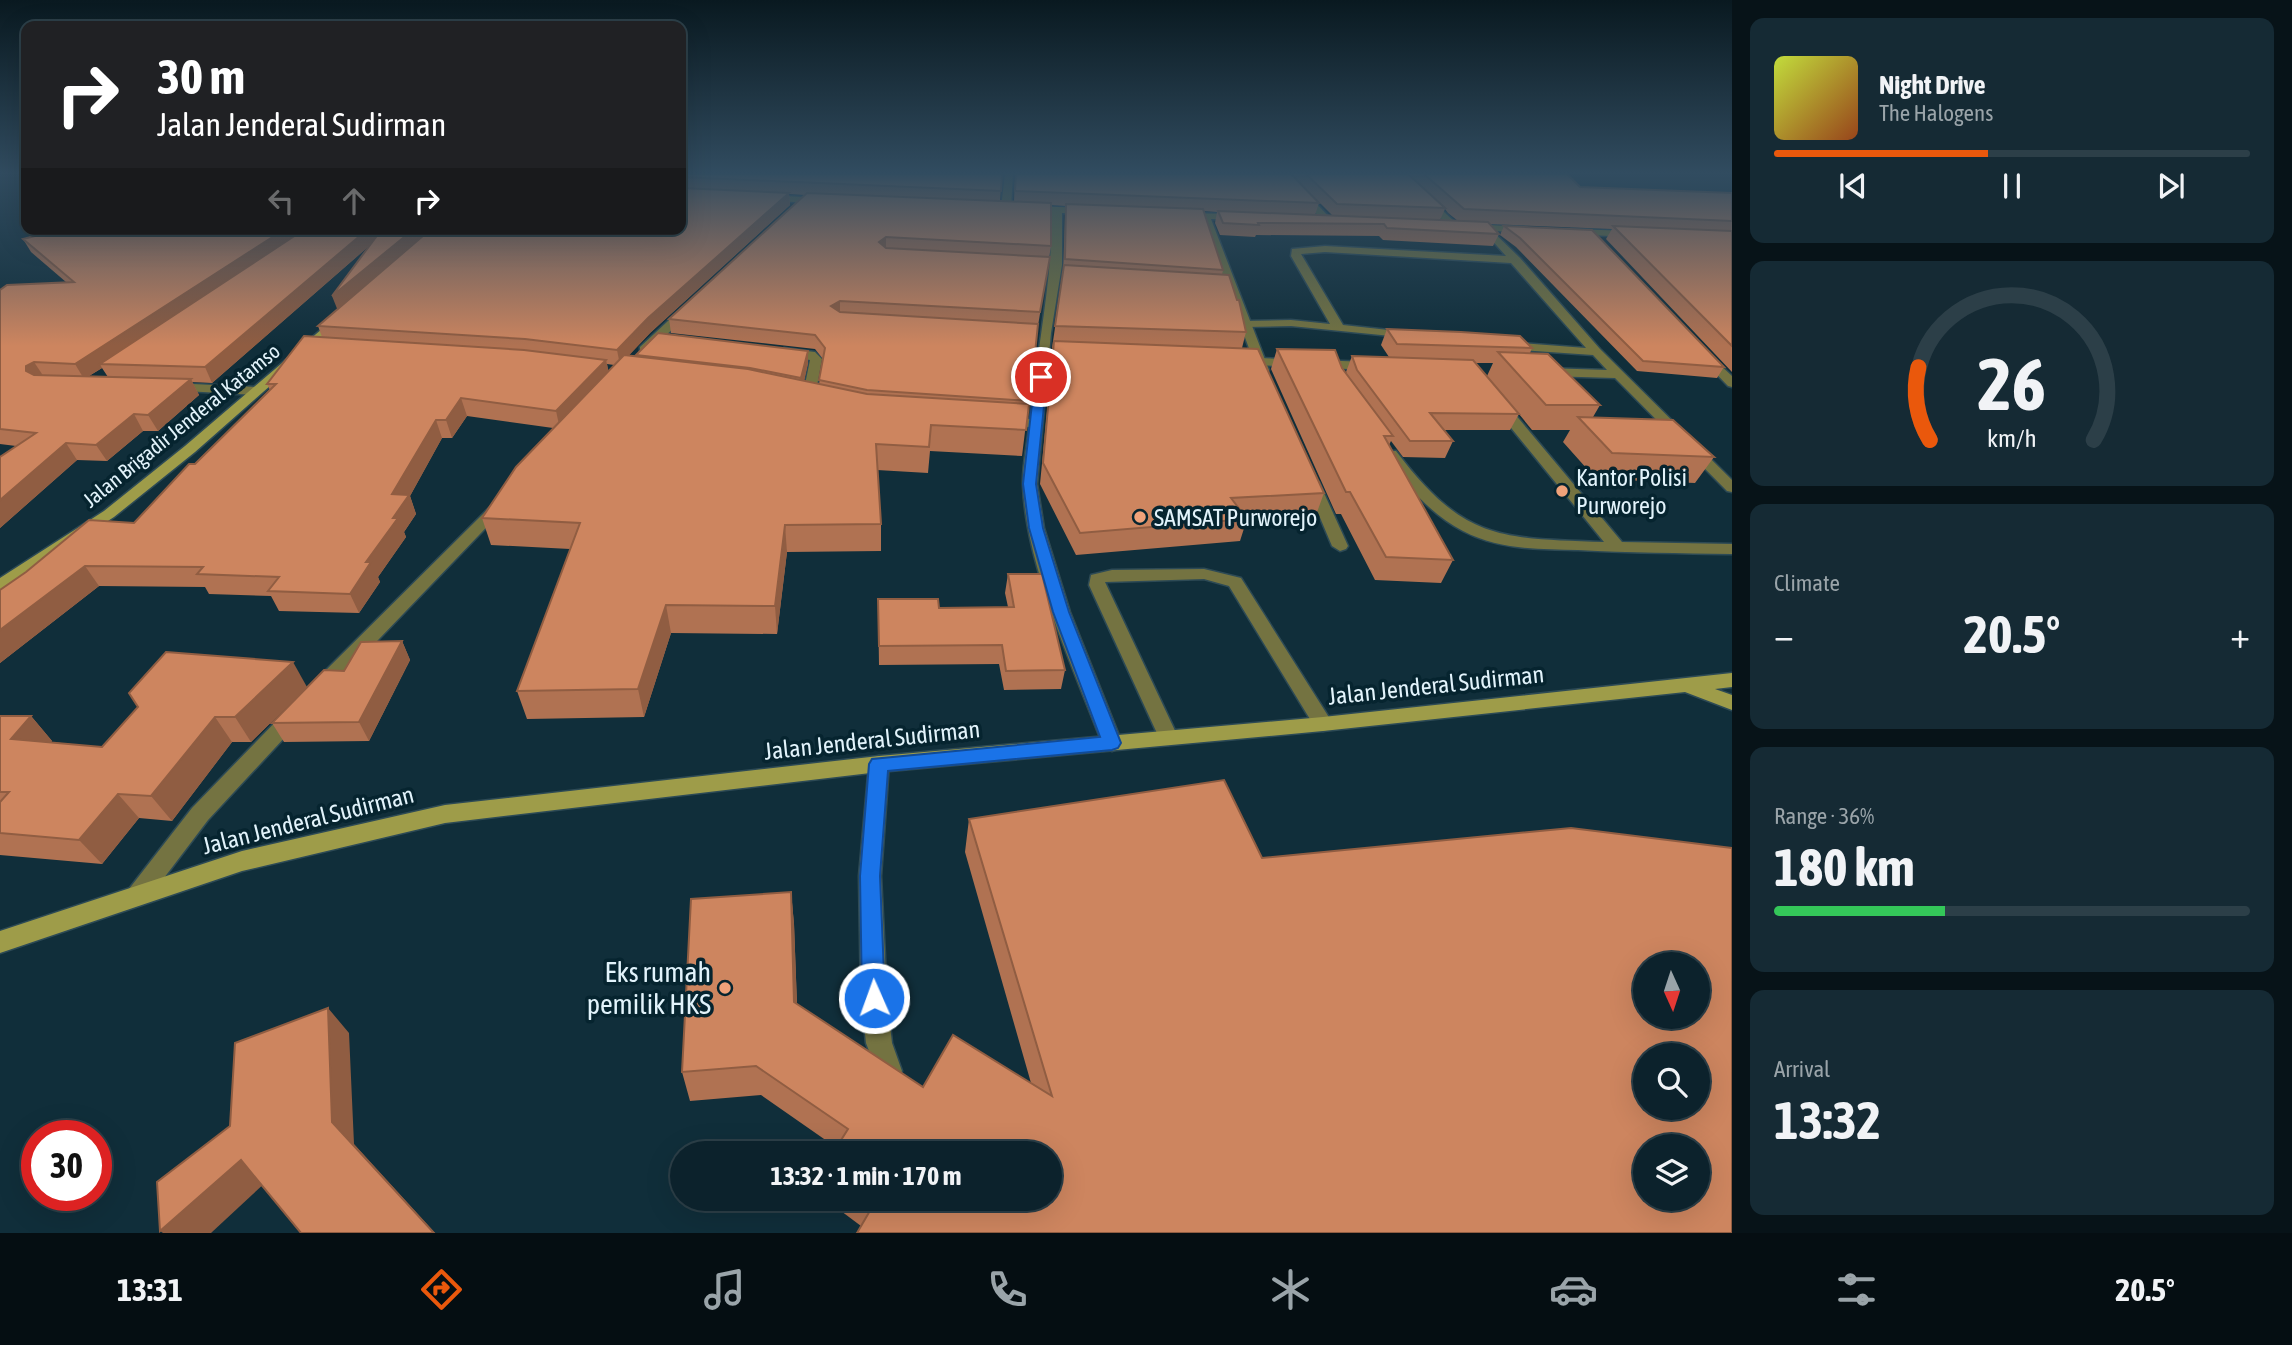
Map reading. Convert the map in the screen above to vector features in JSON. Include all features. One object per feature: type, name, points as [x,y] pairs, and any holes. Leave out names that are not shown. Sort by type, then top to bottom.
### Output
[{"type":"main road","name":"Jalan Brigadir Jenderal Katamso","points":[[0,586],[109,514],[190,449],[256,391],[317,346],[350,310]]},
{"type":"main road","name":"Jalan Jenderal Sudirman","points":[[33,931],[242,861],[445,814],[879,764],[1323,724],[1732,680]]},
{"type":"main road","points":[[1686,684],[1732,703]]},
{"type":"main road","points":[[0,942],[33,931]]},
{"type":"main road","points":[[0,948],[33,931]]},
{"type":"street","points":[[1056,232],[1055,272],[1038,333],[1050,355],[1036,423],[1030,484],[1036,528],[1061,612],[1112,743]]},
{"type":"street","points":[[1209,232],[1226,290],[1245,324],[1253,362],[1270,386]]},
{"type":"street","points":[[1489,232],[1595,352],[1732,488]]},
{"type":"street","points":[[1575,232],[1642,234]]},
{"type":"street","points":[[1591,232],[1608,250]]},
{"type":"street","points":[[1338,327],[1296,256],[1296,251],[1325,249],[1516,260]]},
{"type":"street","points":[[631,363],[662,339],[703,294]]},
{"type":"street","points":[[1245,324],[1292,323],[1414,337]]},
{"type":"street","points":[[1695,343],[1732,383]]},
{"type":"street","points":[[1492,345],[1595,352]]},
{"type":"street","points":[[770,351],[815,357],[817,367],[809,399]]},
{"type":"street","points":[[1710,360],[1732,362]]},
{"type":"street","points":[[1253,362],[1337,370],[1389,366]]},
{"type":"street","points":[[1537,371],[1617,374]]},
{"type":"street","points":[[152,386],[256,391]]},
{"type":"street","points":[[1488,390],[1618,548]]},
{"type":"street","points":[[791,395],[825,404]]},
{"type":"street","points":[[985,420],[1036,423]]},
{"type":"street","points":[[1384,444],[1417,489],[1450,517],[1482,534],[1532,544],[1732,549]]},
{"type":"street","points":[[1307,470],[1340,546]]},
{"type":"street","points":[[137,896],[200,814],[238,772],[508,496]]},
{"type":"street","points":[[1168,737],[1097,585],[1097,579],[1112,575],[1203,574],[1235,582],[1323,724]]},
{"type":"street","points":[[879,764],[870,876],[878,1043],[889,1071]]},
{"type":"building","points":[[686,232],[746,232],[648,318],[617,350],[525,339],[318,326],[424,235],[686,235]]},
{"type":"building","points":[[765,232],[1051,232],[1051,246],[886,237],[879,242],[886,248],[1050,257],[1040,312],[840,301],[831,306],[840,312],[1038,324],[1030,401],[867,390],[819,380],[825,348],[815,335],[669,319]]},
{"type":"building","points":[[1065,232],[1210,232],[1223,270],[1065,259]]},
{"type":"building","points":[[1453,232],[1497,232],[1499,234]]},
{"type":"building","points":[[1511,232],[1593,232],[1724,367],[1643,361]]},
{"type":"building","points":[[1618,232],[1732,232],[1732,346]]},
{"type":"building","points":[[39,235],[276,235],[75,364],[34,362],[26,366],[26,371],[34,375],[191,379],[148,415],[134,414],[96,445],[66,443],[0,500],[0,457],[36,433],[0,429],[0,290],[7,285],[74,282],[23,239]]},
{"type":"building","points":[[296,235],[361,235],[205,367],[100,364]]},
{"type":"building","points":[[378,235],[407,235],[332,296]]},
{"type":"building","points":[[1064,265],[1229,275],[1239,300],[1246,332],[1055,326]]},
{"type":"building","points":[[1387,329],[1520,336],[1532,348],[1397,344]]},
{"type":"building","points":[[658,333],[808,351],[801,378],[750,368],[636,355]]},
{"type":"building","points":[[304,336],[524,350],[606,360],[556,411],[461,398],[446,420],[436,420],[392,494],[409,495],[393,518],[398,518],[366,562],[371,562],[350,594],[268,591],[279,577],[197,574],[203,567],[85,566],[0,630],[0,590],[89,520],[134,523],[189,464],[195,464],[276,384],[267,384]]},
{"type":"building","points":[[1054,341],[1258,349],[1324,493],[1231,498],[1247,519],[1080,533],[1043,463]]},
{"type":"building","points":[[1277,349],[1335,350],[1342,368],[1393,436],[1384,436],[1453,560],[1386,557],[1350,492],[1346,492]]},
{"type":"building","points":[[1498,352],[1548,354],[1600,405],[1546,405]]},
{"type":"building","points":[[624,355],[748,369],[867,394],[1029,404],[1026,430],[931,425],[929,447],[876,444],[881,524],[785,525],[775,606],[666,605],[638,689],[517,691],[580,523],[482,518],[516,467]]},
{"type":"building","points":[[1352,356],[1473,360],[1519,414],[1430,413],[1453,441],[1410,441],[1357,370]]},
{"type":"building","points":[[1578,417],[1673,420],[1714,457],[1612,453]]},
{"type":"building","points":[[1008,574],[1042,574],[1065,670],[1006,671],[1002,645],[879,646],[878,599],[938,599],[939,608],[1014,607]]},
{"type":"building","points":[[402,641],[359,722],[272,723],[324,670],[344,671],[361,642]]},
{"type":"building","points":[[166,652],[293,662],[235,717],[215,717],[151,796],[118,794],[79,840],[0,833],[0,802],[9,792],[0,792],[0,716],[31,716],[11,739],[102,747],[138,707],[129,693]]},
{"type":"building","points":[[1224,780],[1262,858],[1571,828],[1732,848],[1732,1233],[857,1233],[870,1211],[1062,1211],[1062,1141],[840,1141],[848,1129],[756,1066],[682,1072],[691,899],[791,892],[794,1002],[923,1087],[953,1035],[1052,1096],[969,819]]},
{"type":"building","points":[[328,1008],[332,1122],[434,1233],[301,1233],[241,1160],[160,1231],[157,1182],[230,1126],[235,1043]]},
{"type":"place","name":"Kantor Polisi Purworejo","points":[[1562,491]]},
{"type":"place","name":"SAMSAT Purworejo","points":[[1140,517]]},
{"type":"place","name":"Eks rumah pemilik HKS","points":[[725,988]]},
{"type":"route","points":[[874,998],[870,876],[879,764],[1112,743],[1061,612],[1036,528],[1030,484],[1041,377]]}]
